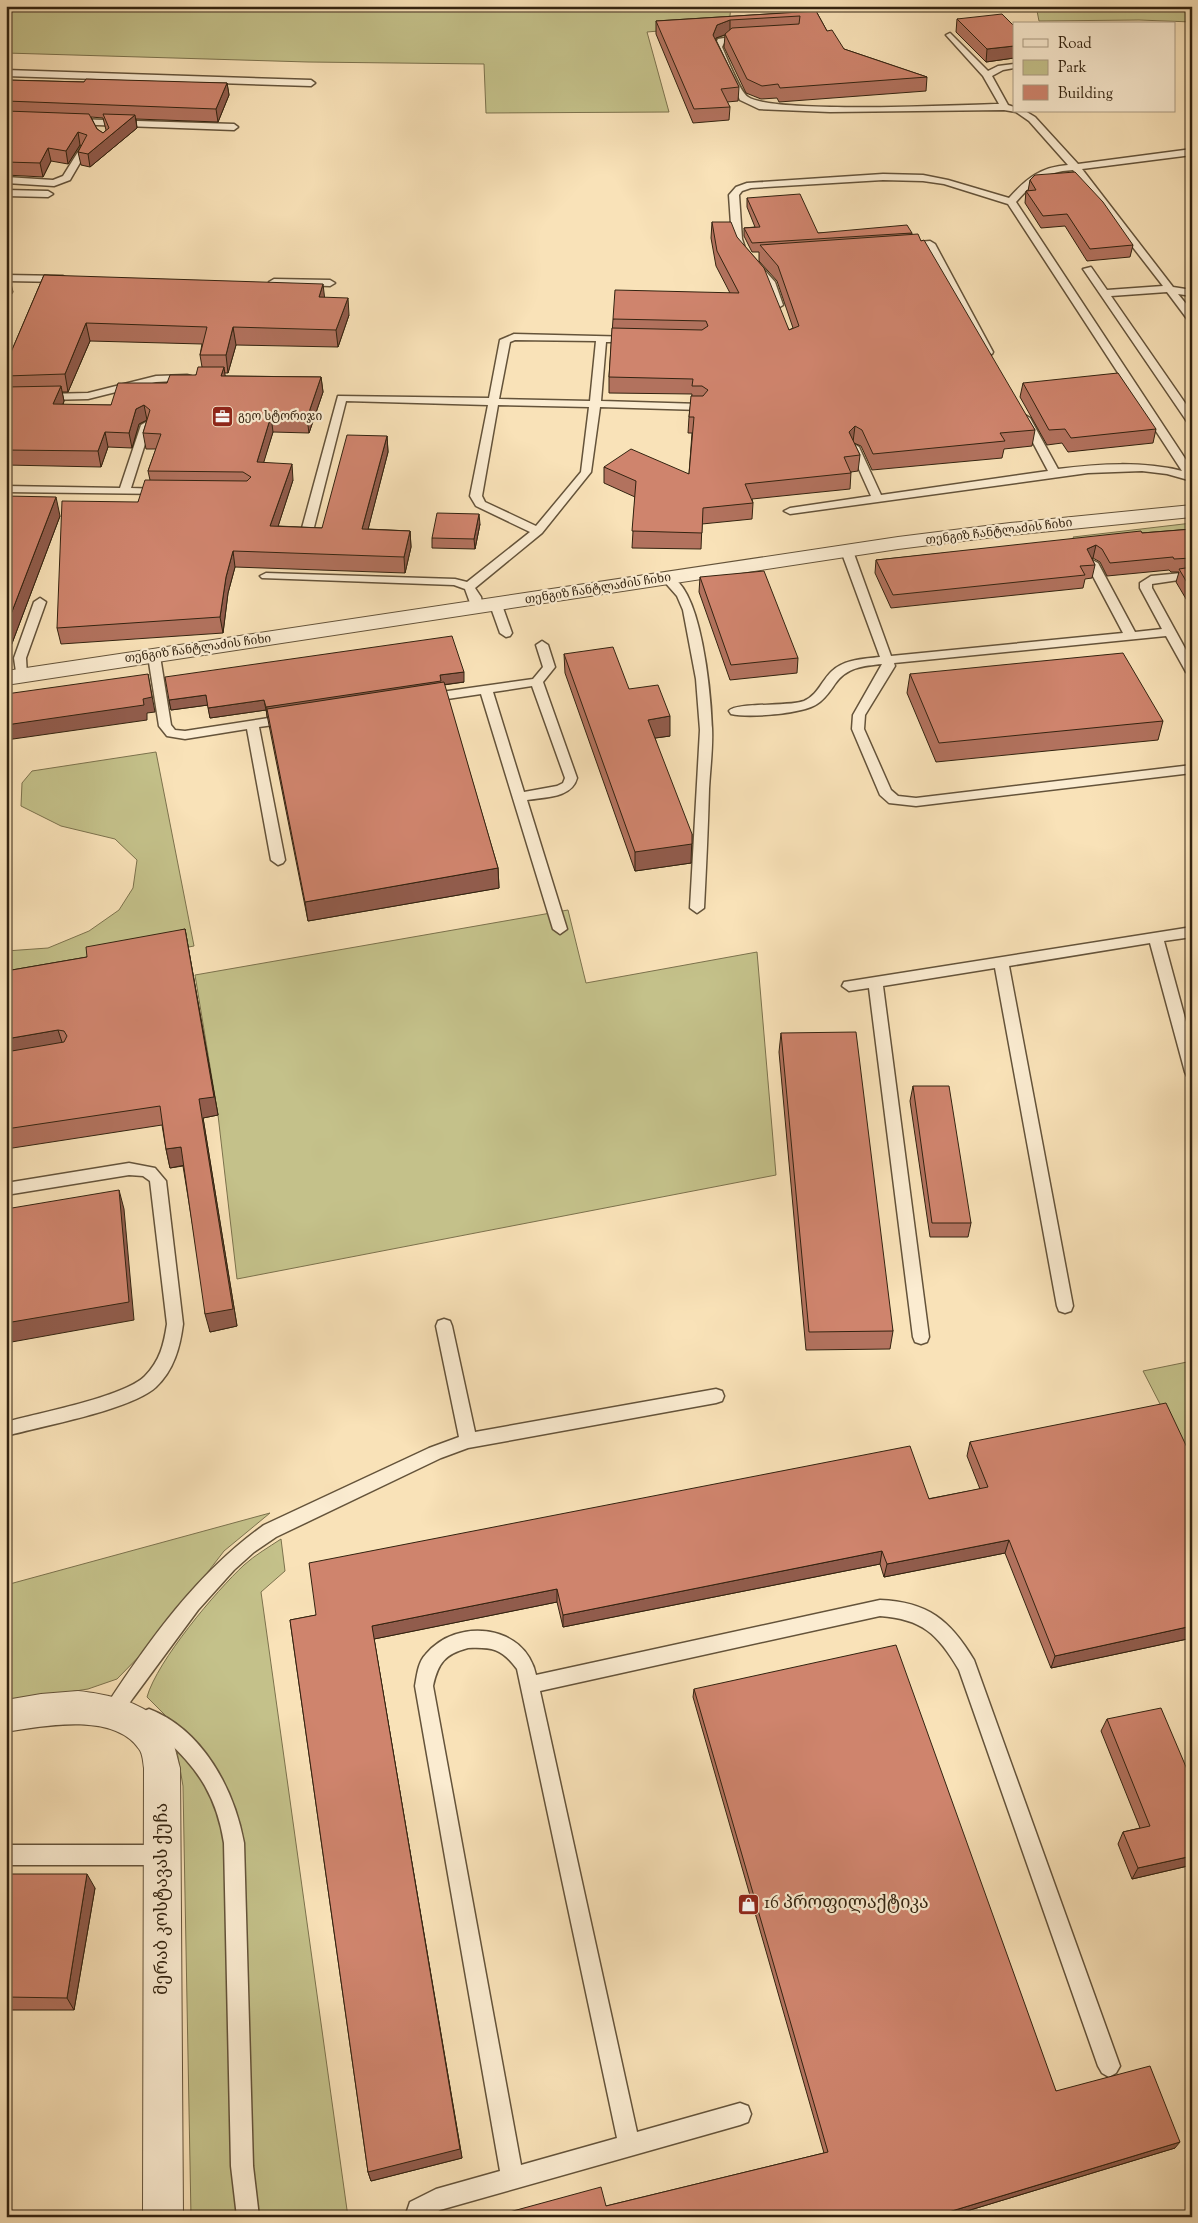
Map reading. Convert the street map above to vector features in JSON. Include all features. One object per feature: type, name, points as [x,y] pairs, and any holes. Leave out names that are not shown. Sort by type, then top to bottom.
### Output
[{"type":"street","name":"თენგიზ ჩანტლაძის ჩიხი","points":[[14,677],[847,551],[1010,529],[1192,512]]},
{"type":"street","name":"მერაბ კოსტავას ქუჩა","points":[[6,1716],[38,1710],[85,1708],[113,1712],[137,1724],[154,1741],[162,1768],[163,2217]]},
{"type":"lane","points":[[758,35],[730,37],[721,40],[718,47],[743,98],[759,106],[830,109],[1005,107],[1013,110]]},
{"type":"lane","points":[[950,35],[987,75],[1005,107]]},
{"type":"lane","points":[[987,75],[1001,68],[1013,66]]},
{"type":"lane","points":[[6,73],[311,83]]},
{"type":"lane","points":[[1021,112],[1032,119],[1076,168],[1192,318]]},
{"type":"lane","points":[[61,122],[99,128],[234,128]]},
{"type":"lane","points":[[6,180],[54,183],[67,178],[69,171],[84,149]]},
{"type":"lane","points":[[1010,202],[1028,182],[1040,174],[1058,168],[1076,168],[1144,156],[1192,152]]},
{"type":"lane","points":[[782,316],[770,282],[754,256],[737,239],[734,195],[738,189],[750,185],[883,177],[923,178],[945,182],[1010,202],[1191,477]]},
{"type":"lane","points":[[6,193],[48,194]]},
{"type":"lane","points":[[892,246],[930,244],[995,363]]},
{"type":"lane","points":[[1088,269],[1192,421]]},
{"type":"lane","points":[[6,278],[75,279]]},
{"type":"lane","points":[[261,282],[330,283]]},
{"type":"lane","points":[[1104,293],[1169,289],[1192,292]]},
{"type":"lane","points":[[538,531],[480,504],[476,496],[505,340],[514,337],[646,340]]},
{"type":"lane","points":[[469,587],[538,531],[586,472],[601,339]]},
{"type":"lane","points":[[6,398],[88,396],[156,379],[200,378]]},
{"type":"lane","points":[[305,539],[342,398],[701,408]]},
{"type":"lane","points":[[1018,406],[1055,474]]},
{"type":"lane","points":[[125,491],[146,425]]},
{"type":"lane","points":[[854,447],[877,498]]},
{"type":"lane","points":[[790,511],[1055,474],[1129,466],[1159,468],[1191,477]]},
{"type":"lane","points":[[6,489],[175,492]]},
{"type":"lane","points":[[847,551],[889,666],[859,715],[858,728],[885,792],[894,800],[916,802],[1192,768]]},
{"type":"lane","points":[[1092,563],[1131,636]]},
{"type":"lane","points":[[1192,575],[1151,579],[1146,583],[1146,588],[1192,672]]},
{"type":"lane","points":[[266,576],[455,582],[469,587],[475,597],[487,606],[506,633]]},
{"type":"lane","points":[[668,579],[682,595],[689,610],[702,679],[706,730],[697,908]]},
{"type":"lane","points":[[14,677],[40,602]]},
{"type":"lane","points":[[735,711],[800,706],[815,701],[835,673],[844,666],[857,663],[1170,632]]},
{"type":"lane","points":[[418,700],[537,682],[549,668],[542,645]]},
{"type":"lane","points":[[154,656],[165,726],[171,733],[185,735],[301,717]]},
{"type":"lane","points":[[519,797],[561,790],[569,785],[571,778],[537,682]]},
{"type":"lane","points":[[486,689],[560,929]]},
{"type":"lane","points":[[252,725],[278,860]]},
{"type":"lane","points":[[849,986],[1192,932]]},
{"type":"lane","points":[[1156,938],[1192,1072]]},
{"type":"lane","points":[[1001,962],[1065,1306]]},
{"type":"lane","points":[[875,982],[921,1337]]},
{"type":"lane","points":[[6,1189],[129,1169],[143,1169],[153,1173],[158,1181],[175,1324],[172,1345],[165,1363],[150,1382],[125,1397],[6,1430]]},
{"type":"lane","points":[[444,1326],[468,1441]]},
{"type":"lane","points":[[248,2217],[242,2166],[234,1843],[227,1808],[207,1773],[174,1733],[150,1718],[113,1712],[213,1578],[252,1542],[270,1531],[434,1453],[468,1441],[716,1396]]},
{"type":"lane","points":[[529,1685],[880,1608],[900,1608],[932,1621],[953,1640],[967,1666],[1109,2066]]},
{"type":"lane","points":[[512,2178],[424,1686],[430,1662],[444,1648],[464,1639],[490,1640],[511,1647],[525,1665],[629,2145]]},
{"type":"lane","points":[[6,1855],[163,1855]]},
{"type":"lane","points":[[416,2217],[418,2210],[436,2200],[740,2114]]},
{"type":"green space","points":[[6,6],[731,6],[729,25],[647,32],[669,112],[486,113],[484,64],[308,62],[6,53]]},
{"type":"green space","points":[[1036,6],[1192,6],[1192,22],[1139,20],[1039,21]]},
{"type":"green space","points":[[1192,523],[1192,542],[1081,551],[1073,537]]},
{"type":"green space","points":[[156,752],[194,946],[6,981],[6,951],[48,948],[89,931],[119,910],[133,888],[137,860],[115,839],[61,826],[21,806],[22,783],[32,771]]},
{"type":"green space","points":[[568,910],[586,983],[757,952],[776,1175],[237,1279],[218,1115],[195,975]]},
{"type":"green space","points":[[1192,1361],[1192,1466],[1143,1371]]},
{"type":"green space","points":[[270,1513],[224,1551],[157,1638],[117,1679],[88,1689],[6,1702],[6,1585]]},
{"type":"green space","points":[[281,1539],[285,1571],[261,1592],[348,2217],[191,2217],[183,1786],[172,1722],[147,1697],[162,1665],[189,1627],[218,1592],[257,1554]]},
{"type":"building","points":[[816,11],[827,31],[832,30],[844,49],[927,77],[780,88],[778,84],[762,86],[747,79],[725,34],[732,28],[799,24],[800,16],[730,20],[717,25],[713,35],[739,87],[721,89],[730,107],[694,109],[656,21]]},
{"type":"building","points":[[1002,14],[1013,25],[1013,46],[987,49],[957,19]]},
{"type":"building","points":[[86,79],[227,83],[216,109],[6,101],[6,80],[84,82]]},
{"type":"building","points":[[6,111],[89,114],[97,129],[103,133],[109,128],[103,114],[135,115],[88,154],[78,152],[87,135],[78,132],[66,151],[48,148],[40,163],[6,162]]},
{"type":"building","points":[[1075,172],[1103,202],[1133,245],[1090,249],[1067,214],[1043,216],[1026,191],[1036,190],[1030,180],[1035,175]]},
{"type":"building","points":[[800,194],[818,233],[907,225],[912,233],[752,243],[744,228],[760,227],[747,198]]},
{"type":"building","points":[[712,222],[731,222],[737,237],[764,268],[789,330],[799,326],[778,266],[760,245],[918,234],[921,241],[924,240],[1035,430],[1000,433],[1005,441],[873,454],[862,430],[855,426],[849,432],[860,455],[844,457],[851,473],[745,484],[753,503],[703,508],[702,533],[632,531],[636,481],[604,467],[631,449],[689,474],[694,417],[689,417],[691,396],[703,396],[708,390],[702,386],[692,386],[693,379],[609,377],[612,328],[702,330],[708,326],[706,321],[613,319],[615,290],[739,293],[717,251]]},
{"type":"building","points":[[44,275],[323,284],[319,297],[348,298],[336,330],[233,327],[226,355],[200,355],[207,327],[86,323],[65,374],[6,376],[6,364]]},
{"type":"building","points":[[198,367],[224,367],[221,376],[321,377],[307,418],[271,416],[257,462],[292,464],[270,526],[322,528],[347,435],[387,436],[362,529],[410,531],[404,557],[233,551],[226,577],[220,617],[57,628],[62,501],[138,502],[145,480],[247,481],[251,477],[243,472],[148,471],[161,434],[143,433],[150,410],[144,405],[136,409],[129,433],[105,432],[98,451],[6,450],[6,387],[61,386],[53,404],[111,405],[118,383],[167,383],[170,375],[196,375]]},
{"type":"building","points":[[1118,373],[1156,429],[1071,438],[1065,429],[1049,430],[1023,383]]},
{"type":"building","points":[[6,496],[56,497],[6,627]]},
{"type":"building","points":[[437,513],[479,514],[474,539],[432,538]]},
{"type":"building","points":[[1192,529],[1192,558],[1174,559],[1173,557],[1110,563],[1102,549],[1096,545],[1087,549],[1095,565],[1080,566],[1085,575],[893,595],[876,560],[1141,531],[1142,533]]},
{"type":"building","points":[[1192,567],[1192,591],[1179,569]]},
{"type":"building","points":[[764,571],[798,658],[731,665],[700,577]]},
{"type":"building","points":[[452,636],[464,672],[440,675],[441,681],[266,707],[264,700],[208,708],[206,695],[169,700],[165,677]]},
{"type":"building","points":[[613,647],[629,689],[658,685],[670,716],[648,720],[692,834],[692,844],[635,852],[564,654]]},
{"type":"building","points":[[1123,653],[1163,721],[939,743],[910,674]]},
{"type":"building","points":[[148,674],[152,697],[143,699],[144,705],[6,725],[6,694]]},
{"type":"building","points":[[444,682],[498,868],[305,902],[267,709]]},
{"type":"building","points":[[185,929],[214,1097],[199,1099],[233,1309],[205,1314],[181,1147],[166,1149],[160,1106],[6,1129],[6,1052],[64,1042],[67,1036],[64,1031],[58,1030],[6,1039],[6,971],[87,957],[86,947]]},
{"type":"building","points":[[856,1032],[893,1331],[809,1332],[781,1033]]},
{"type":"building","points":[[913,1086],[949,1086],[971,1223],[932,1223]]},
{"type":"building","points":[[119,1190],[129,1302],[6,1323],[6,1209]]},
{"type":"building","points":[[1166,1403],[1192,1458],[1192,1626],[1055,1656],[1009,1540],[887,1564],[882,1551],[563,1615],[557,1589],[372,1626],[460,2149],[368,2172],[290,1620],[316,1615],[309,1563],[910,1446],[929,1499],[988,1487],[970,1442]]},
{"type":"building","points":[[896,1645],[1056,2091],[1150,2066],[1180,2142],[932,2217],[491,2217],[601,2187],[606,2206],[828,2152],[694,1689]]},
{"type":"building","points":[[1161,1708],[1192,1781],[1192,1856],[1138,1868],[1123,1832],[1150,1826],[1107,1719]]},
{"type":"building","points":[[6,1874],[87,1874],[67,1998],[6,1997]]},
{"type":"place","name":"გეო სტორიჯი","points":[[222,417]]},
{"type":"place","name":"16 პროფილაქტიკა","points":[[748,1904]]}]
